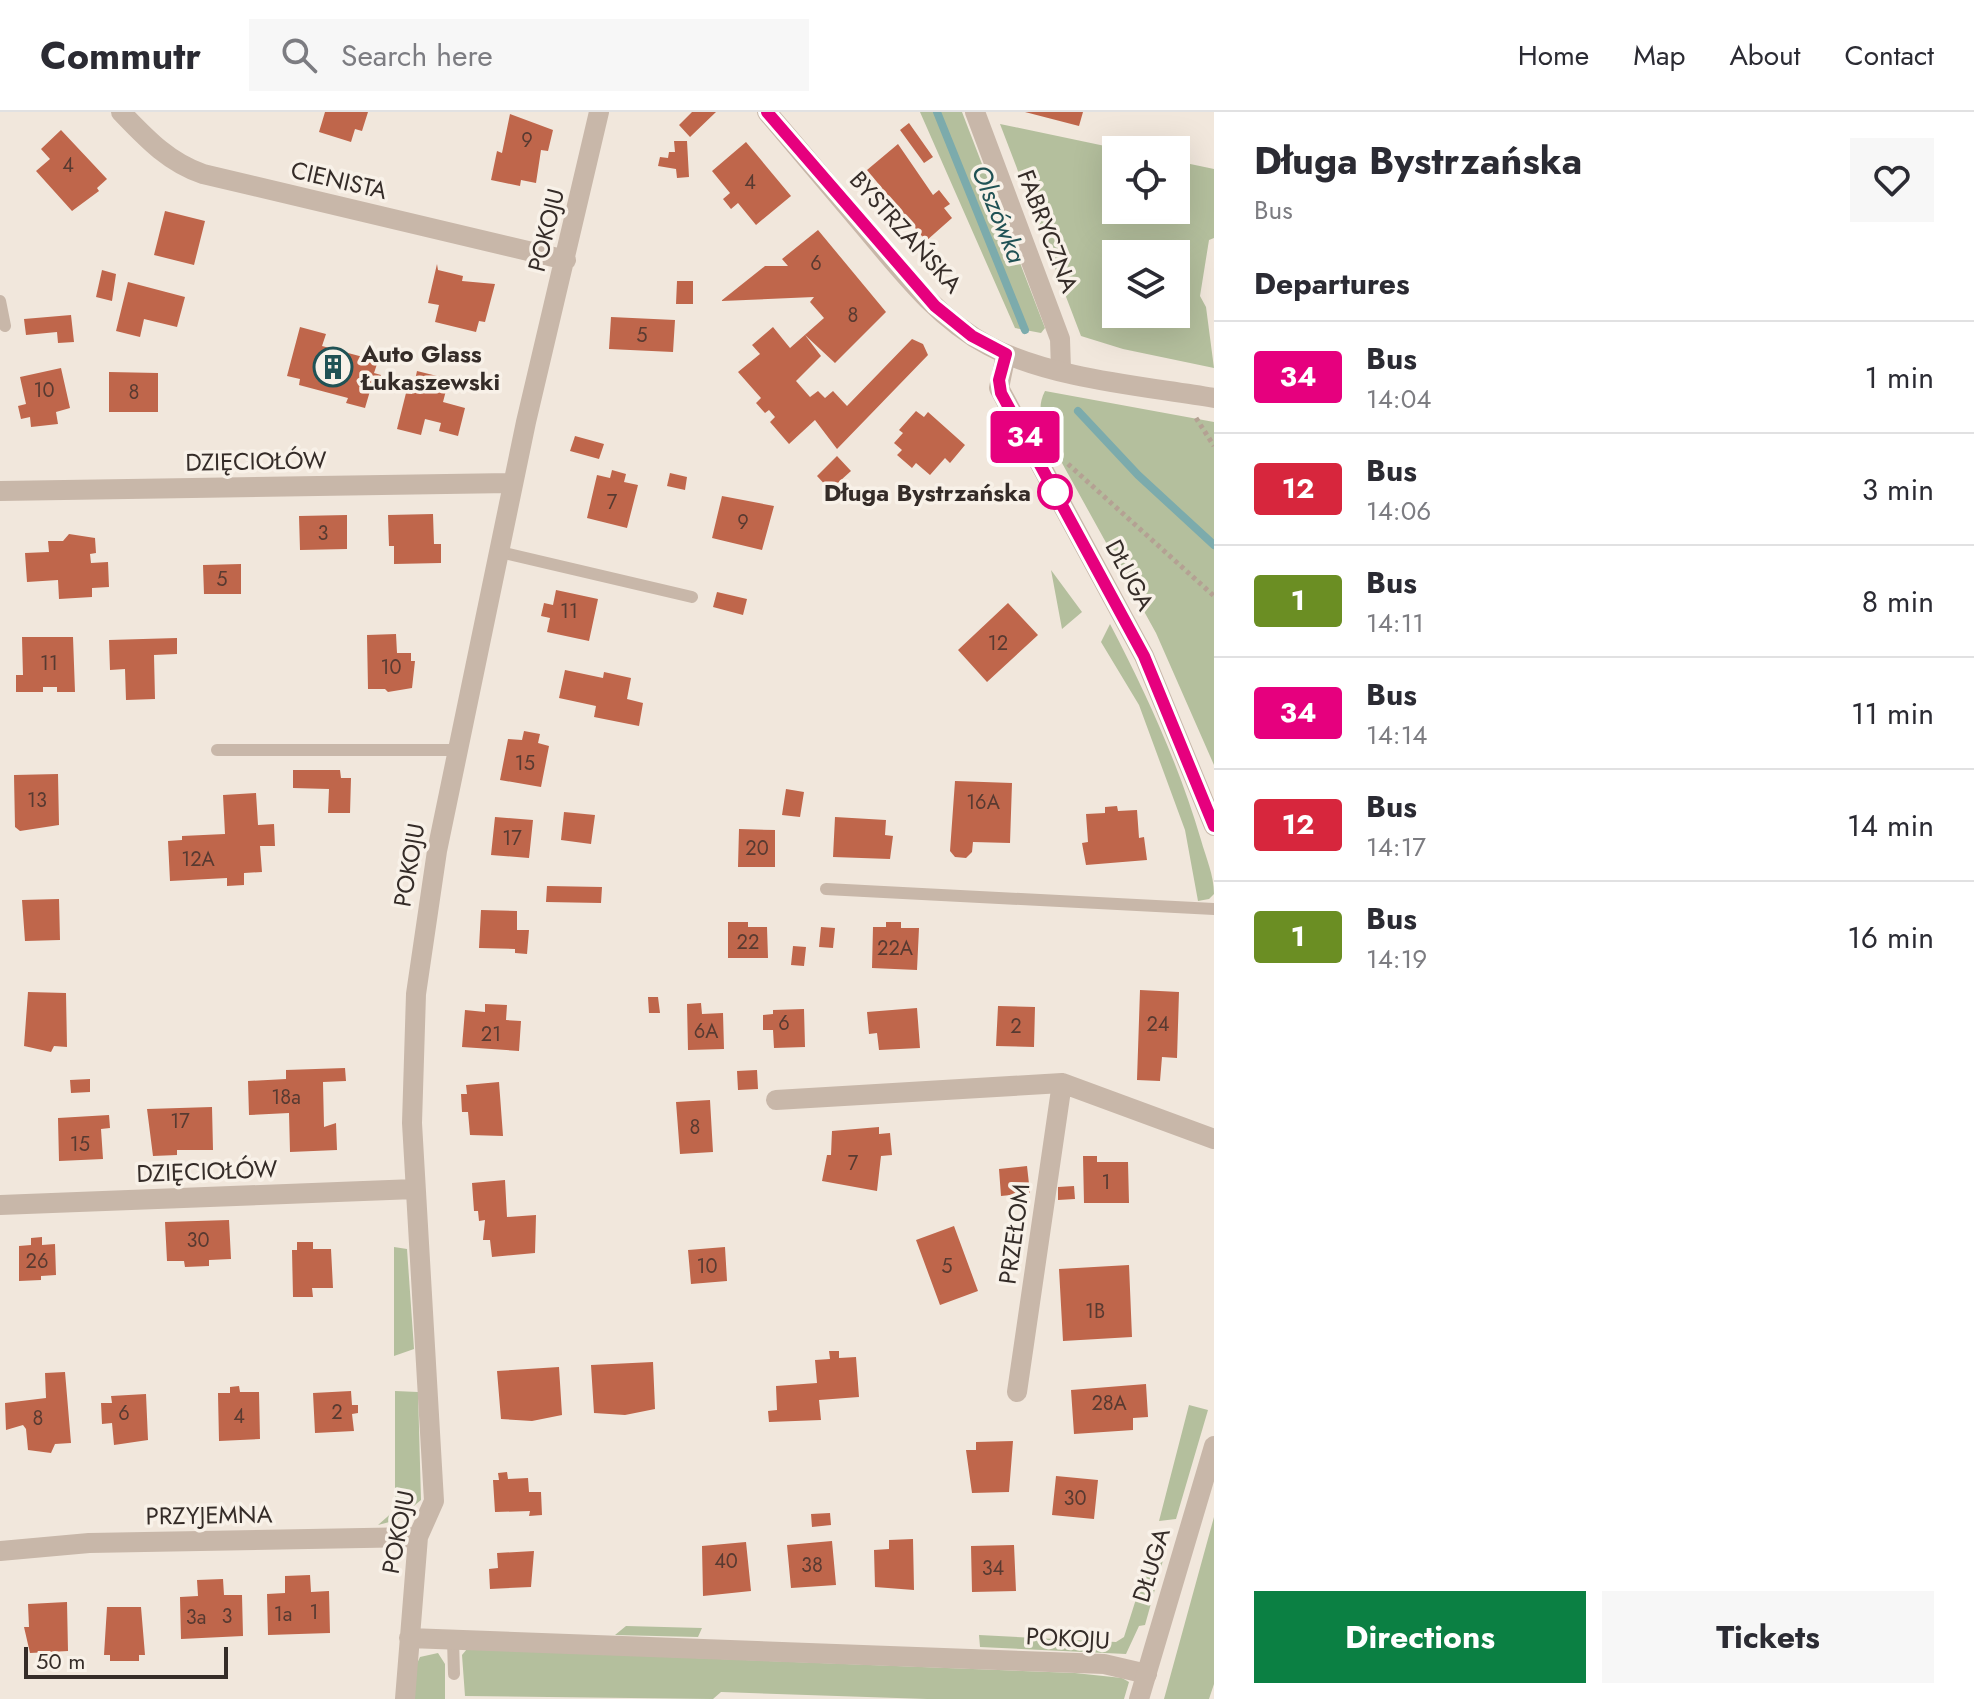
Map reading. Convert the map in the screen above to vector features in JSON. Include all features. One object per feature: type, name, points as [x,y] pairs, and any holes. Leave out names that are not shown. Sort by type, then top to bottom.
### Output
[{"type":"street","name":"CIENISTA","points":[[121,112],[180,166],[203,174],[566,260]]},
{"type":"street","name":"POKOJU","points":[[405,1699],[418,1537],[434,1501],[412,1123],[416,994],[437,851],[513,483],[599,112]]},
{"type":"street","name":"BYSTRZAŃSKA","points":[[767,112],[935,306],[972,336],[1006,354],[1061,370],[1214,398]]},
{"type":"street","name":"FABRYCZNA","points":[[975,112],[1060,339],[1061,370]]},
{"type":"street","name":"DŁUGA","points":[[1006,354],[999,380],[1001,393],[1144,656],[1214,826]]},
{"type":"street","name":"DZIĘCIOŁÓW","points":[[0,491],[513,483]]},
{"type":"street","points":[[776,1100],[1062,1083],[1214,1139]]},
{"type":"street","name":"PRZEŁOM","points":[[1017,1392],[1062,1083]]},
{"type":"street","name":"DZIĘCIOŁÓW","points":[[0,1205],[415,1189]]},
{"type":"street","name":"DŁUGA","points":[[1139,1699],[1214,1446]]},
{"type":"street","name":"PRZYJEMNA","points":[[0,1551],[89,1543],[418,1537]]},
{"type":"street","name":"POKOJU","points":[[409,1638],[1104,1664],[1147,1674]]},
{"type":"lane","points":[[0,301],[5,326]]},
{"type":"lane","points":[[500,552],[692,597]]},
{"type":"lane","points":[[217,750],[459,750]]},
{"type":"lane","points":[[826,889],[1214,909]]},
{"type":"lane","points":[[453,1640],[454,1674]]},
{"type":"path","points":[[1193,414],[1214,446]]},
{"type":"path","points":[[1060,457],[1214,596]]},
{"type":"green space","points":[[920,112],[962,112],[1045,328],[1041,333],[1015,328]]},
{"type":"green space","points":[[1000,124],[1102,145],[1102,224],[1190,224],[1190,164],[1214,169],[1214,238],[1209,240],[1200,296],[1206,307],[1214,368],[1123,349],[1081,336]]},
{"type":"green space","points":[[1045,391],[1214,422],[1214,765],[1156,633],[1062,463],[1064,454],[1058,441],[1050,440],[1047,434],[1041,410]]},
{"type":"green space","points":[[1051,570],[1082,612],[1062,629]]},
{"type":"green space","points":[[1110,624],[1149,703],[1183,784],[1211,873],[1214,894],[1209,899],[1198,901],[1185,830],[1139,705],[1101,642]]},
{"type":"green space","points":[[394,1247],[407,1249],[414,1349],[394,1356]]},
{"type":"green space","points":[[395,1391],[418,1392],[421,1500],[397,1520],[378,1525],[395,1510]]},
{"type":"green space","points":[[1189,1405],[1208,1410],[1176,1519],[1159,1521]]},
{"type":"green space","points":[[1214,1517],[1214,1684],[1209,1699],[1164,1699]]},
{"type":"green space","points":[[1155,1539],[1162,1539],[1167,1546],[1145,1625],[1139,1626],[1126,1654],[980,1647],[979,1635],[1116,1642],[1124,1637]]},
{"type":"green space","points":[[626,1626],[702,1628],[698,1637],[615,1635]]},
{"type":"green space","points":[[467,1649],[1075,1673],[1122,1678],[1129,1682],[1124,1699],[927,1699],[721,1692],[713,1699],[465,1696],[462,1655]]},
{"type":"green space","points":[[438,1653],[445,1664],[445,1699],[415,1699],[415,1668],[420,1657]]},
{"type":"building","points":[[325,112],[368,112],[362,131],[355,129],[351,142],[319,132]]},
{"type":"building","points":[[692,112],[716,112],[690,137],[679,125]]},
{"type":"building","points":[[1025,112],[1083,112],[1079,126]]},
{"type":"building","points":[[510,114],[553,130],[548,151],[541,150],[536,183],[521,180],[520,186],[491,180],[497,151],[502,153]]},
{"type":"building","points":[[909,123],[933,157],[924,163],[900,130]]},
{"type":"building","points":[[61,130],[107,179],[97,188],[99,191],[72,211],[36,171],[50,159],[41,149]]},
{"type":"building","points":[[674,141],[687,141],[689,177],[677,178],[676,169],[658,166],[660,157],[668,158],[669,152],[675,152]]},
{"type":"building","points":[[746,142],[791,196],[756,225],[738,203],[731,209],[723,199],[730,193],[712,171]]},
{"type":"building","points":[[898,144],[933,195],[939,190],[950,204],[944,208],[952,218],[926,241],[867,170]]},
{"type":"building","points":[[165,211],[205,221],[194,265],[154,255]]},
{"type":"building","points":[[818,230],[886,312],[835,363],[805,335],[821,356],[796,381],[810,397],[818,391],[825,398],[833,391],[847,406],[912,339],[923,344],[928,355],[837,449],[815,420],[789,444],[770,422],[775,417],[769,410],[765,413],[756,403],[761,398],[738,372],[760,354],[752,345],[773,327],[790,348],[824,318],[810,302],[814,297],[721,301],[765,266],[788,266],[782,259]]},
{"type":"building","points":[[437,264],[438,270],[463,276],[462,281],[495,284],[485,322],[479,321],[476,332],[435,322],[439,305],[428,303]]},
{"type":"building","points":[[102,270],[116,274],[112,301],[96,297]]},
{"type":"building","points":[[677,281],[693,281],[693,304],[676,304]]},
{"type":"building","points":[[128,282],[185,297],[177,327],[144,319],[140,337],[116,331]]},
{"type":"building","points":[[71,315],[74,342],[58,343],[57,332],[26,335],[24,319]]},
{"type":"building","points":[[611,317],[675,320],[673,352],[609,349]]},
{"type":"building","name":"Auto Glass Łukaszewski","points":[[300,327],[326,334],[322,346],[378,361],[374,373],[381,375],[376,393],[370,391],[365,408],[346,403],[348,398],[299,385],[300,379],[287,376]]},
{"type":"building","points":[[61,368],[70,408],[56,412],[58,424],[31,427],[30,417],[21,419],[18,406],[26,404],[20,377]]},
{"type":"building","points":[[417,371],[449,379],[443,402],[465,408],[458,436],[439,431],[441,423],[425,419],[421,435],[397,429],[406,393],[412,394]]},
{"type":"building","points":[[109,372],[158,373],[158,412],[109,412]]},
{"type":"building","points":[[916,411],[924,417],[928,412],[965,445],[950,463],[945,458],[930,475],[916,463],[912,468],[897,455],[902,450],[894,443],[903,433],[899,430]]},
{"type":"building","points":[[575,436],[604,444],[599,459],[570,451]]},
{"type":"building","points":[[837,456],[851,471],[830,490],[817,476]]},
{"type":"building","points":[[612,470],[626,474],[624,482],[638,485],[627,528],[587,518],[597,475],[610,478]]},
{"type":"building","points":[[670,473],[687,477],[685,490],[667,486]]},
{"type":"building","points":[[722,496],[774,506],[762,550],[712,538]]},
{"type":"building","points":[[433,514],[434,544],[441,544],[441,563],[394,564],[394,546],[389,546],[388,515]]},
{"type":"building","points":[[347,515],[347,549],[300,550],[299,516]]},
{"type":"building","points":[[69,534],[95,538],[96,553],[90,554],[91,563],[108,562],[109,587],[92,588],[92,597],[59,599],[58,580],[27,582],[25,553],[49,552],[48,541],[63,541]]},
{"type":"building","points":[[241,564],[241,594],[204,594],[203,565]]},
{"type":"building","points":[[556,590],[598,599],[589,641],[547,632],[550,618],[541,616],[544,603],[553,605]]},
{"type":"building","points":[[717,592],[747,599],[743,615],[713,607]]},
{"type":"building","points":[[1008,603],[1038,635],[987,682],[958,650]]},
{"type":"building","points":[[396,634],[397,653],[411,653],[411,661],[415,661],[412,688],[388,692],[385,689],[368,689],[367,635]]},
{"type":"building","points":[[22,637],[73,637],[75,692],[57,692],[57,687],[43,687],[43,692],[16,692],[16,675],[23,675]]},
{"type":"building","points":[[177,638],[177,654],[154,655],[155,699],[126,700],[125,669],[110,670],[109,640]]},
{"type":"building","points":[[565,670],[603,678],[604,672],[631,678],[627,699],[643,703],[639,726],[594,717],[596,706],[559,698]]},
{"type":"building","points":[[524,731],[540,734],[538,743],[549,746],[541,787],[500,780],[508,739],[522,740]]},
{"type":"building","points":[[293,770],[340,770],[341,778],[351,778],[350,813],[328,813],[329,789],[293,788]]},
{"type":"building","points":[[58,774],[59,825],[20,831],[15,827],[14,775]]},
{"type":"building","points":[[955,781],[1012,783],[1010,843],[973,842],[972,852],[966,858],[955,857],[950,851]]},
{"type":"building","points":[[786,789],[804,792],[800,817],[782,815]]},
{"type":"building","points":[[256,793],[258,825],[274,824],[275,846],[260,846],[262,872],[244,873],[244,885],[227,886],[227,878],[170,881],[168,841],[182,840],[182,836],[225,834],[223,795]]},
{"type":"building","points":[[1117,806],[1118,811],[1137,810],[1139,838],[1144,837],[1147,860],[1086,865],[1082,843],[1088,842],[1086,814],[1105,813],[1105,807]]},
{"type":"building","points":[[564,812],[595,815],[591,844],[561,840]]},
{"type":"building","points":[[495,817],[533,820],[529,858],[491,855]]},
{"type":"building","points":[[835,817],[886,820],[885,835],[893,836],[890,859],[833,857]]},
{"type":"building","points":[[739,829],[775,830],[775,867],[738,867]]},
{"type":"building","points":[[547,886],[602,887],[601,903],[546,902]]},
{"type":"building","points":[[59,899],[60,940],[25,941],[22,900]]},
{"type":"building","points":[[481,910],[517,911],[517,930],[529,930],[527,954],[515,953],[515,949],[479,948]]},
{"type":"building","points":[[728,922],[748,922],[748,927],[767,927],[768,958],[728,958]]},
{"type":"building","points":[[886,922],[901,922],[901,928],[919,928],[917,970],[872,968],[873,927],[886,927]]},
{"type":"building","points":[[821,927],[835,928],[833,948],[819,947]]},
{"type":"building","points":[[793,946],[806,947],[804,966],[791,965]]},
{"type":"building","points":[[1140,990],[1179,992],[1177,1058],[1162,1057],[1160,1081],[1137,1080]]},
{"type":"building","points":[[28,992],[66,993],[67,1047],[54,1046],[51,1052],[24,1046]]},
{"type":"building","points":[[648,997],[658,997],[660,1013],[649,1013]]},
{"type":"building","points":[[701,1003],[702,1014],[723,1013],[724,1049],[688,1050],[687,1004]]},
{"type":"building","points":[[485,1004],[507,1005],[506,1020],[521,1021],[519,1051],[462,1047],[465,1010],[485,1012]]},
{"type":"building","points":[[998,1006],[1035,1007],[1034,1047],[996,1046]]},
{"type":"building","points":[[917,1008],[920,1048],[879,1050],[877,1033],[869,1034],[867,1012]]},
{"type":"building","points":[[804,1009],[805,1047],[774,1048],[773,1030],[763,1030],[763,1015],[773,1014],[773,1010]]},
{"type":"building","points":[[345,1068],[346,1081],[323,1082],[324,1127],[336,1123],[337,1150],[290,1152],[289,1113],[249,1115],[248,1081],[286,1079],[286,1070]]},
{"type":"building","points":[[757,1070],[758,1089],[738,1090],[737,1071]]},
{"type":"building","points":[[90,1079],[90,1092],[71,1093],[70,1080]]},
{"type":"building","points":[[499,1082],[503,1136],[470,1135],[468,1112],[462,1112],[461,1094],[467,1094],[466,1085]]},
{"type":"building","points":[[710,1100],[713,1152],[680,1154],[676,1102]]},
{"type":"building","points":[[212,1107],[213,1150],[177,1150],[177,1155],[153,1156],[147,1109]]},
{"type":"building","points":[[109,1115],[110,1128],[101,1129],[103,1159],[59,1161],[58,1118]]},
{"type":"building","points":[[879,1127],[879,1134],[890,1133],[892,1155],[881,1156],[877,1191],[822,1181],[827,1155],[831,1155],[832,1131]]},
{"type":"building","points":[[1083,1156],[1097,1156],[1097,1162],[1128,1162],[1129,1203],[1084,1203]]},
{"type":"building","points":[[1027,1166],[1030,1193],[1001,1196],[999,1169]]},
{"type":"building","points":[[505,1180],[507,1217],[536,1215],[535,1253],[492,1257],[490,1240],[483,1240],[485,1220],[479,1221],[478,1211],[474,1211],[472,1183]]},
{"type":"building","points":[[1074,1186],[1075,1199],[1058,1200],[1058,1187]]},
{"type":"building","points":[[229,1220],[231,1259],[209,1260],[209,1266],[185,1267],[184,1261],[167,1261],[165,1222]]},
{"type":"building","points":[[954,1226],[978,1291],[940,1305],[916,1240]]},
{"type":"building","points":[[42,1237],[42,1245],[55,1244],[56,1275],[41,1276],[41,1280],[19,1281],[19,1246],[31,1245],[31,1238]]},
{"type":"building","points":[[297,1242],[313,1242],[313,1249],[331,1249],[333,1288],[312,1288],[313,1297],[293,1297],[292,1250],[297,1250]]},
{"type":"building","points":[[725,1247],[727,1281],[691,1284],[688,1250]]},
{"type":"building","points":[[1129,1265],[1132,1337],[1063,1341],[1059,1269]]},
{"type":"building","points":[[829,1351],[839,1351],[839,1358],[856,1357],[859,1397],[819,1400],[821,1420],[769,1422],[768,1411],[777,1410],[776,1386],[817,1383],[815,1360],[830,1359]]},
{"type":"building","points":[[653,1362],[655,1409],[625,1415],[594,1413],[591,1365]]},
{"type":"building","points":[[559,1367],[562,1415],[532,1421],[501,1419],[497,1371]]},
{"type":"building","points":[[65,1372],[71,1443],[55,1444],[51,1453],[28,1450],[23,1425],[6,1430],[5,1403],[46,1398],[45,1373]]},
{"type":"building","points":[[1146,1384],[1148,1417],[1133,1418],[1133,1430],[1074,1434],[1071,1390]]},
{"type":"building","points":[[239,1386],[240,1392],[259,1392],[260,1439],[219,1441],[218,1393],[230,1393],[230,1387]]},
{"type":"building","points":[[351,1391],[352,1405],[358,1405],[358,1413],[352,1414],[354,1431],[315,1433],[313,1393]]},
{"type":"building","points":[[146,1394],[148,1440],[114,1445],[112,1423],[102,1424],[101,1403],[112,1403],[111,1396]]},
{"type":"building","points":[[1013,1441],[1009,1492],[972,1493],[966,1450],[976,1450],[976,1442]]},
{"type":"building","points":[[507,1472],[508,1479],[528,1478],[529,1492],[541,1492],[542,1515],[529,1516],[530,1511],[495,1512],[493,1480],[499,1480],[498,1473]]},
{"type":"building","points":[[1056,1476],[1098,1480],[1094,1519],[1052,1515]]},
{"type":"building","points":[[830,1513],[831,1525],[812,1527],[811,1514]]},
{"type":"building","points":[[913,1539],[914,1590],[875,1587],[874,1550],[889,1549],[889,1540]]},
{"type":"building","points":[[832,1541],[836,1585],[791,1588],[787,1545]]},
{"type":"building","points":[[746,1542],[751,1591],[703,1596],[702,1546]]},
{"type":"building","points":[[1014,1545],[1016,1591],[972,1592],[971,1546]]},
{"type":"building","points":[[534,1551],[531,1587],[490,1589],[489,1569],[498,1568],[497,1553]]},
{"type":"building","points":[[310,1575],[311,1592],[329,1591],[330,1633],[268,1635],[267,1594],[285,1593],[285,1576]]},
{"type":"building","points":[[223,1579],[224,1595],[242,1595],[243,1636],[181,1639],[180,1597],[198,1596],[197,1580]]},
{"type":"building","points":[[67,1602],[68,1651],[30,1653],[24,1627],[29,1627],[28,1604]]},
{"type":"building","points":[[107,1607],[141,1607],[145,1655],[139,1655],[139,1661],[110,1661],[110,1655],[104,1655]]},
{"type":"waterway","name":"Olszówka","points":[[937,112],[1025,330]]},
{"type":"waterway","name":"Olszówka","points":[[1078,411],[1138,475],[1214,545]]},
{"type":"bus line","name":"34","points":[[767,112],[904,274],[935,306],[972,336],[1006,354],[999,380],[1001,393],[1144,656],[1183,744],[1214,826]]},
{"type":"place","name":"Auto Glass Łukaszewski","points":[[333,367]]},
{"type":"place","name":"Długa Bystrzańska","points":[[1055,492]]}]
